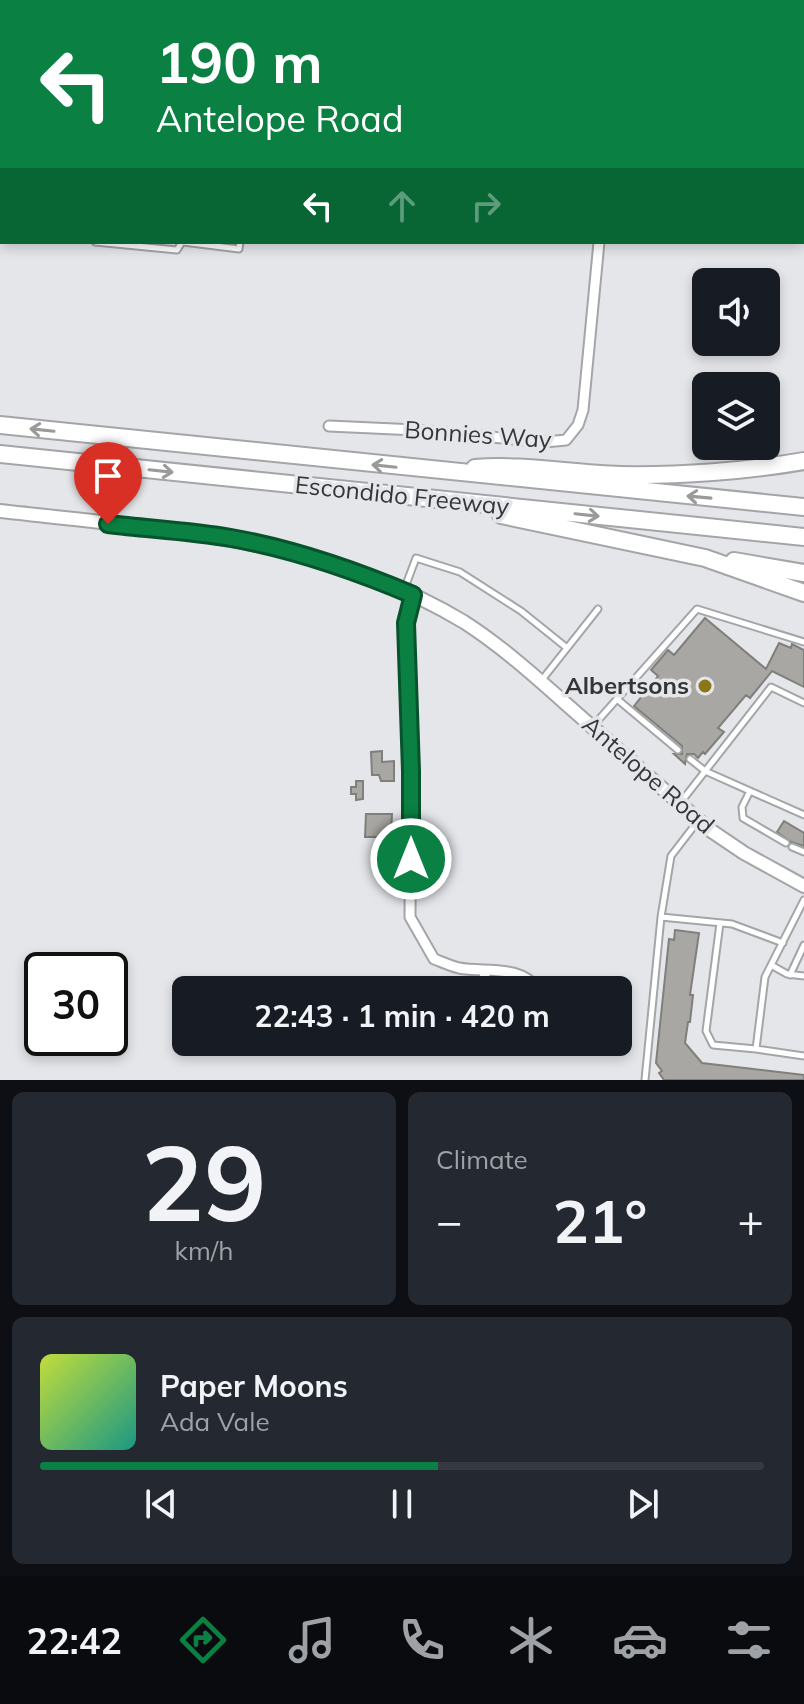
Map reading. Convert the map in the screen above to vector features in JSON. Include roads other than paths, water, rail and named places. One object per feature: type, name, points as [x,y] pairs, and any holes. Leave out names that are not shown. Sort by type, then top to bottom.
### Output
[{"type":"highway","name":"Escondido Freeway","points":[[0,425],[804,507]]},
{"type":"highway","name":"Escondido Freeway","points":[[0,454],[804,537]]},
{"type":"highway","points":[[430,471],[497,466],[622,475],[763,468],[804,461]]},
{"type":"highway","points":[[749,501],[774,494],[804,497]]},
{"type":"highway","points":[[425,499],[705,558],[804,573]]},
{"type":"highway","points":[[705,558],[804,593]]},
{"type":"main road","name":"Antelope Road","points":[[0,511],[230,538],[348,569],[408,593],[463,622],[541,681],[680,804],[738,849],[804,886]]},
{"type":"street","name":"Bonnies Way","points":[[329,426],[416,430],[545,442],[566,440],[578,425],[583,410],[599,244]]},
{"type":"street","points":[[408,593],[410,917],[434,959],[459,968],[522,976]]},
{"type":"street","points":[[483,970],[485,976]]},
{"type":"lane","points":[[116,244],[177,250],[182,244]]},
{"type":"lane","points":[[199,244],[239,249],[240,244]]},
{"type":"lane","points":[[408,593],[416,558],[460,572],[521,611],[567,648]]},
{"type":"lane","points":[[541,681],[598,609]]},
{"type":"lane","points":[[592,727],[697,609],[804,642]]},
{"type":"lane","points":[[680,804],[771,687],[804,703]]},
{"type":"lane","points":[[617,699],[678,750]]},
{"type":"lane","points":[[690,759],[705,771],[804,815]]},
{"type":"lane","points":[[750,791],[742,807],[743,818],[804,852]]},
{"type":"lane","points":[[645,1080],[661,917],[671,856],[699,820]]},
{"type":"lane","points":[[756,1049],[765,977],[804,900]]},
{"type":"lane","points":[[661,917],[732,924],[783,943]]},
{"type":"lane","points":[[720,923],[706,1031],[713,1045],[804,1056]]},
{"type":"lane","points":[[790,975],[804,945]]},
{"type":"lane","points":[[771,965],[790,975],[804,976]]},
{"type":"place","name":"Albertsons","points":[[705,686]]}]
